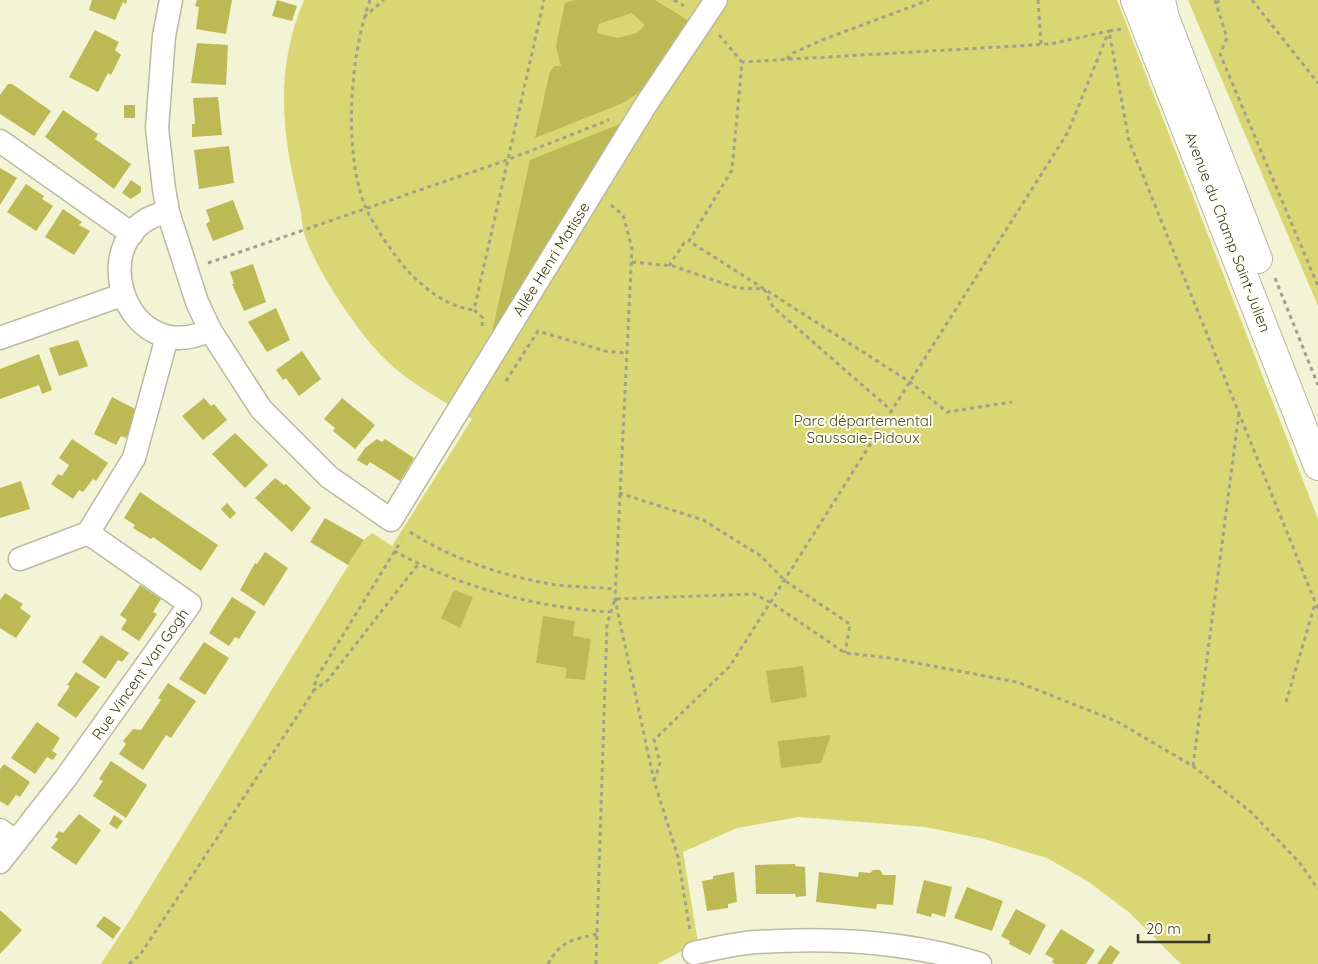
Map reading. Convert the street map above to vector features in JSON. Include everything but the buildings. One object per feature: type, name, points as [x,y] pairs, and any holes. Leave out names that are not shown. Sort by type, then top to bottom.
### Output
[{"type":"main road","name":"Avenue du Champ Saint-Julien","points":[[1135,0],[1318,466]]},
{"type":"main road","name":"Avenue du Champ Saint-Julien","points":[[1161,0],[1169,27],[1318,414]]},
{"type":"street","points":[[171,0],[164,36],[157,128],[164,189],[168,212],[186,271],[210,330],[261,409],[329,477],[403,525]]},
{"type":"street","name":"Allée Henri Matisse","points":[[403,525],[593,191],[645,106],[710,9]]},
{"type":"street","points":[[0,141],[132,234]]},
{"type":"street","points":[[168,212],[157,214],[146,220],[132,234],[125,246],[119,276],[122,295],[144,324],[167,337],[188,339],[210,330]]},
{"type":"street","points":[[0,338],[122,295]]},
{"type":"street","points":[[20,559],[88,533],[134,458],[167,337]]},
{"type":"street","name":"Rue Vincent Van Gogh","points":[[8,836],[66,779],[190,604],[88,533]]},
{"type":"street","points":[[0,862],[8,836]]},
{"type":"street","points":[[694,953],[756,942],[838,941],[908,947],[955,956],[980,964]]},
{"type":"path","points":[[370,0],[364,17],[354,76],[353,112],[357,177],[366,207],[400,262],[414,277],[440,299],[474,310],[483,318],[482,328]]},
{"type":"path","points":[[364,17],[384,0]]},
{"type":"path","points":[[474,310],[544,0]]},
{"type":"path","points":[[786,59],[793,53],[822,40],[929,0]]},
{"type":"path","points":[[1038,0],[1041,44]]},
{"type":"path","points":[[1222,0],[1216,2],[1227,38],[1220,54],[1318,286]]},
{"type":"path","points":[[1252,0],[1318,83]]},
{"type":"path","points":[[669,266],[684,243],[689,241],[732,170],[742,62],[710,9]]},
{"type":"path","points":[[742,62],[1041,44],[1126,29]]},
{"type":"path","points":[[654,781],[660,764],[654,740],[730,666],[1068,132],[1109,31]]},
{"type":"path","points":[[1109,31],[1128,141],[1318,609]]},
{"type":"path","points":[[186,271],[366,207],[507,160],[645,106]]},
{"type":"path","points":[[593,191],[623,215],[632,248],[615,599],[654,781],[678,857],[694,953]]},
{"type":"path","points":[[689,241],[910,382],[947,412],[1012,402]]},
{"type":"path","points":[[632,262],[669,266],[738,288],[764,289]]},
{"type":"path","points":[[764,289],[773,307],[892,411]]},
{"type":"path","points":[[501,389],[538,331],[605,351],[626,353]]},
{"type":"path","points":[[1193,766],[1239,412]]},
{"type":"path","points":[[619,493],[703,520],[761,556],[784,580],[850,624],[845,653]]},
{"type":"path","points":[[313,692],[316,677],[394,551],[403,525],[432,546],[494,570],[549,584],[615,589]]},
{"type":"path","points":[[394,551],[471,586],[522,601],[610,612]]},
{"type":"path","points":[[136,964],[140,955],[313,692],[328,680],[419,562]]},
{"type":"path","points":[[615,599],[754,594],[770,602],[845,653],[928,665],[1017,682],[1116,721],[1193,766],[1252,812],[1299,862],[1318,889]]},
{"type":"path","points":[[596,964],[607,624],[615,599]]},
{"type":"path","points":[[1286,702],[1316,604]]},
{"type":"path","points":[[548,964],[555,952],[566,942],[597,934]]},
{"type":"path","points":[[129,964],[140,955]]},
{"type":"green space","name":"Parc départemental Saussaie-Pidoux","points":[[304,0],[1117,0],[1318,519],[1318,964],[1181,964],[1130,913],[1089,882],[1047,858],[984,839],[925,827],[799,817],[737,828],[683,852],[698,943],[657,964],[101,964],[364,540],[372,533],[392,546],[472,419],[412,382],[380,354],[348,314],[326,280],[309,247],[303,230],[301,210],[289,154],[285,129],[284,103],[288,52],[294,26]]},
{"type":"green space","points":[[1188,0],[1318,0],[1318,306]]}]
